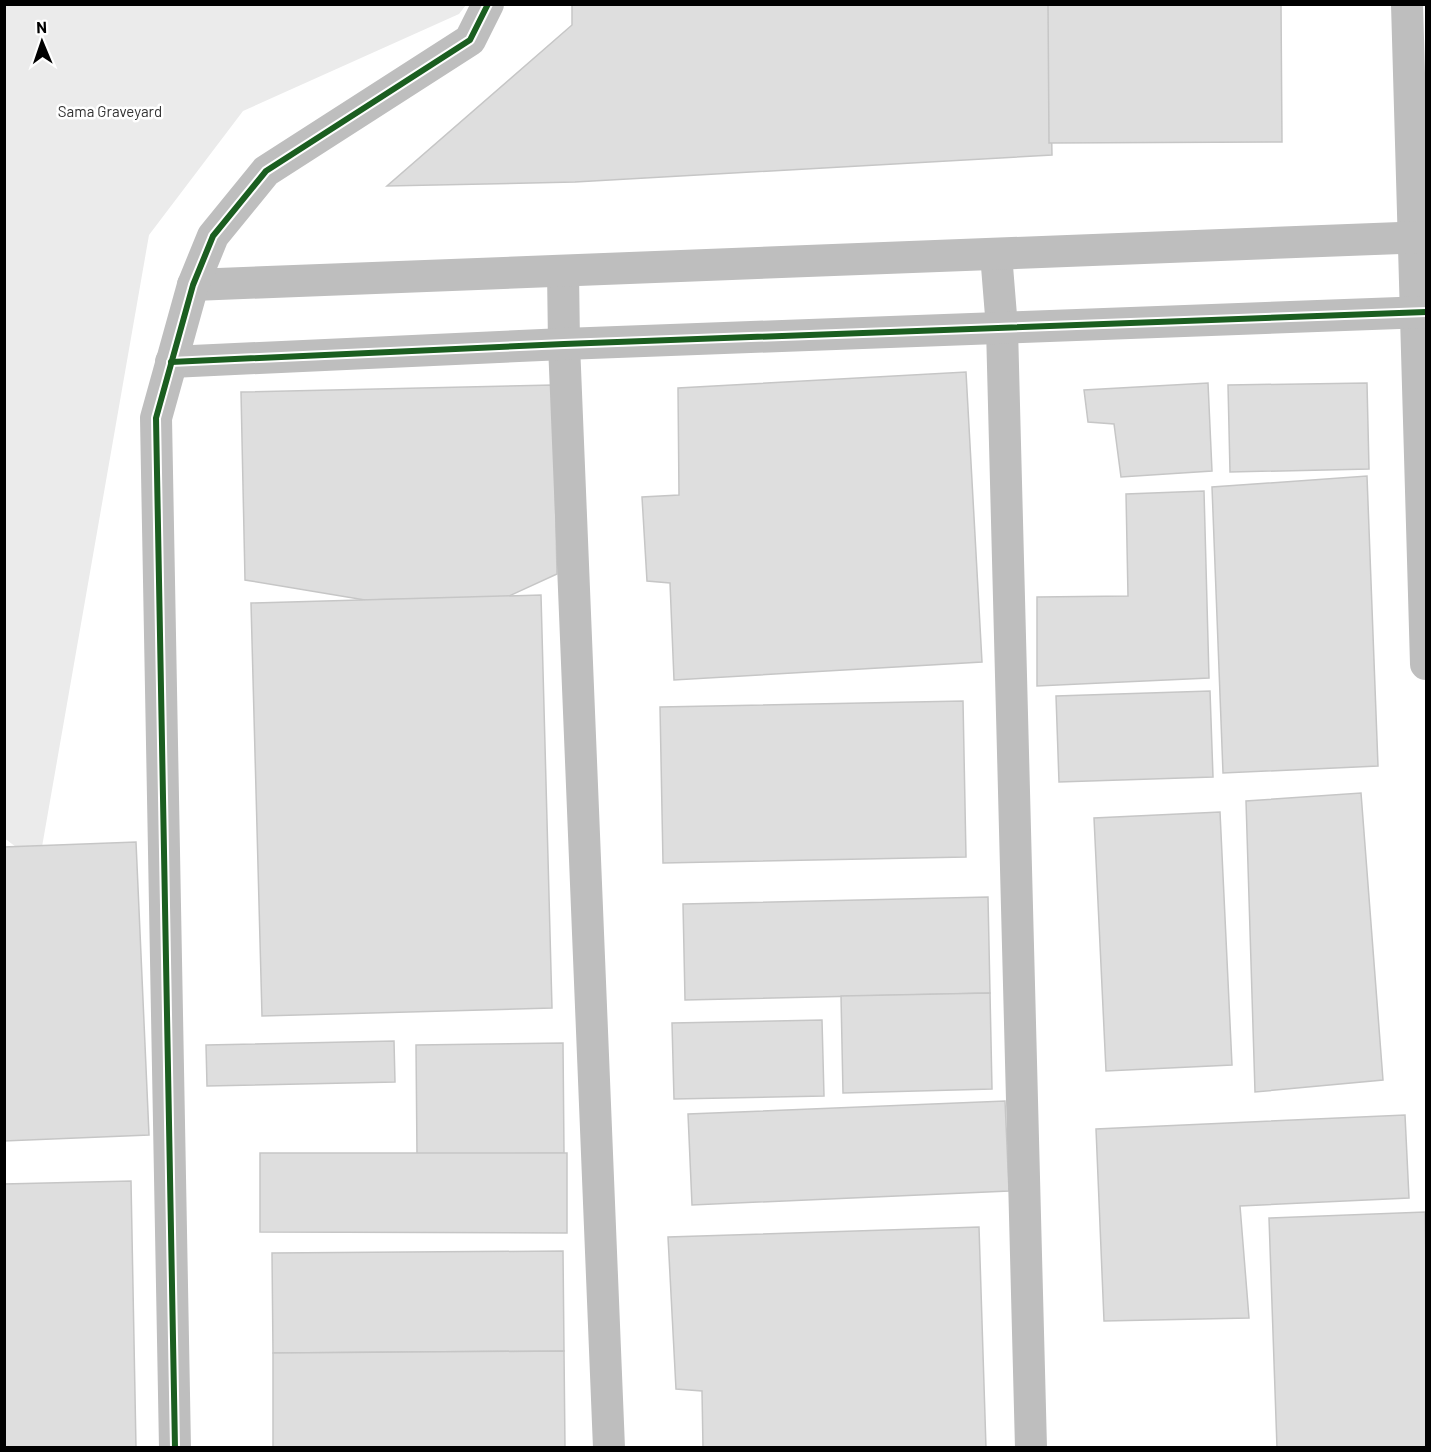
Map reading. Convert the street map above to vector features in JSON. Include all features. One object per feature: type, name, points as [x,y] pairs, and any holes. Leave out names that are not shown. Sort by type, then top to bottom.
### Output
[{"type":"street","points":[[174,1448],[156,418],[193,285],[213,236],[266,171],[470,40],[488,4]]},
{"type":"street","points":[[1407,4],[1420,237],[1426,664]]},
{"type":"street","points":[[193,285],[1420,237]]},
{"type":"street","points":[[996,254],[1002,328],[1032,1448]]},
{"type":"street","points":[[563,270],[564,344],[609,1448]]},
{"type":"street","points":[[171,362],[564,344],[1421,313]]},
{"type":"green space","name":"Sama Graveyard","points":[[4,5],[466,5],[459,14],[243,111],[149,235],[39,864],[4,838]]},
{"type":"building","points":[[572,4],[1049,4],[1052,155],[575,182],[387,186],[572,25]]},
{"type":"building","points":[[1048,4],[1281,4],[1282,142],[1049,143]]},
{"type":"building","points":[[966,372],[982,662],[674,680],[670,583],[647,581],[642,497],[679,495],[678,388]]},
{"type":"building","points":[[1208,383],[1212,471],[1121,477],[1114,424],[1088,422],[1084,390]]},
{"type":"building","points":[[1367,383],[1369,469],[1230,472],[1228,385]]},
{"type":"building","points":[[553,385],[557,574],[507,597],[365,600],[245,580],[241,392]]},
{"type":"building","points":[[1367,476],[1378,766],[1223,773],[1212,487]]},
{"type":"building","points":[[1204,491],[1209,678],[1037,686],[1037,597],[1128,596],[1126,494]]},
{"type":"building","points":[[541,595],[552,1008],[262,1016],[251,603]]},
{"type":"building","points":[[1210,691],[1213,777],[1059,782],[1056,696]]},
{"type":"building","points":[[963,701],[966,857],[663,863],[660,707]]},
{"type":"building","points":[[1361,793],[1383,1080],[1255,1092],[1246,801]]},
{"type":"building","points":[[1220,812],[1232,1065],[1106,1071],[1094,818]]},
{"type":"building","points":[[136,842],[149,1135],[4,1141],[4,847]]},
{"type":"building","points":[[988,897],[990,993],[685,1000],[683,904]]},
{"type":"building","points":[[990,993],[992,1089],[843,1093],[841,996]]},
{"type":"building","points":[[822,1020],[824,1096],[674,1099],[672,1023]]},
{"type":"building","points":[[394,1041],[395,1082],[207,1086],[206,1045]]},
{"type":"building","points":[[563,1043],[564,1153],[417,1155],[416,1045]]},
{"type":"building","points":[[1005,1101],[1009,1191],[692,1205],[688,1114]]},
{"type":"building","points":[[1405,1115],[1409,1198],[1240,1206],[1249,1318],[1104,1321],[1096,1129]]},
{"type":"building","points":[[260,1153],[567,1153],[567,1233],[260,1232]]},
{"type":"building","points":[[131,1181],[136,1448],[4,1448],[4,1184]]},
{"type":"building","points":[[1425,1212],[1426,1448],[1277,1448],[1269,1218]]},
{"type":"building","points":[[979,1227],[986,1448],[703,1448],[702,1391],[676,1389],[668,1237]]},
{"type":"building","points":[[563,1251],[564,1351],[273,1353],[272,1253]]},
{"type":"building","points":[[564,1351],[565,1448],[273,1448],[273,1353]]},
{"type":"cycle path","points":[[175,1448],[156,418],[193,285],[213,236],[266,171],[470,40],[488,4]]},
{"type":"cycle path","points":[[171,362],[564,344],[1426,312]]}]
